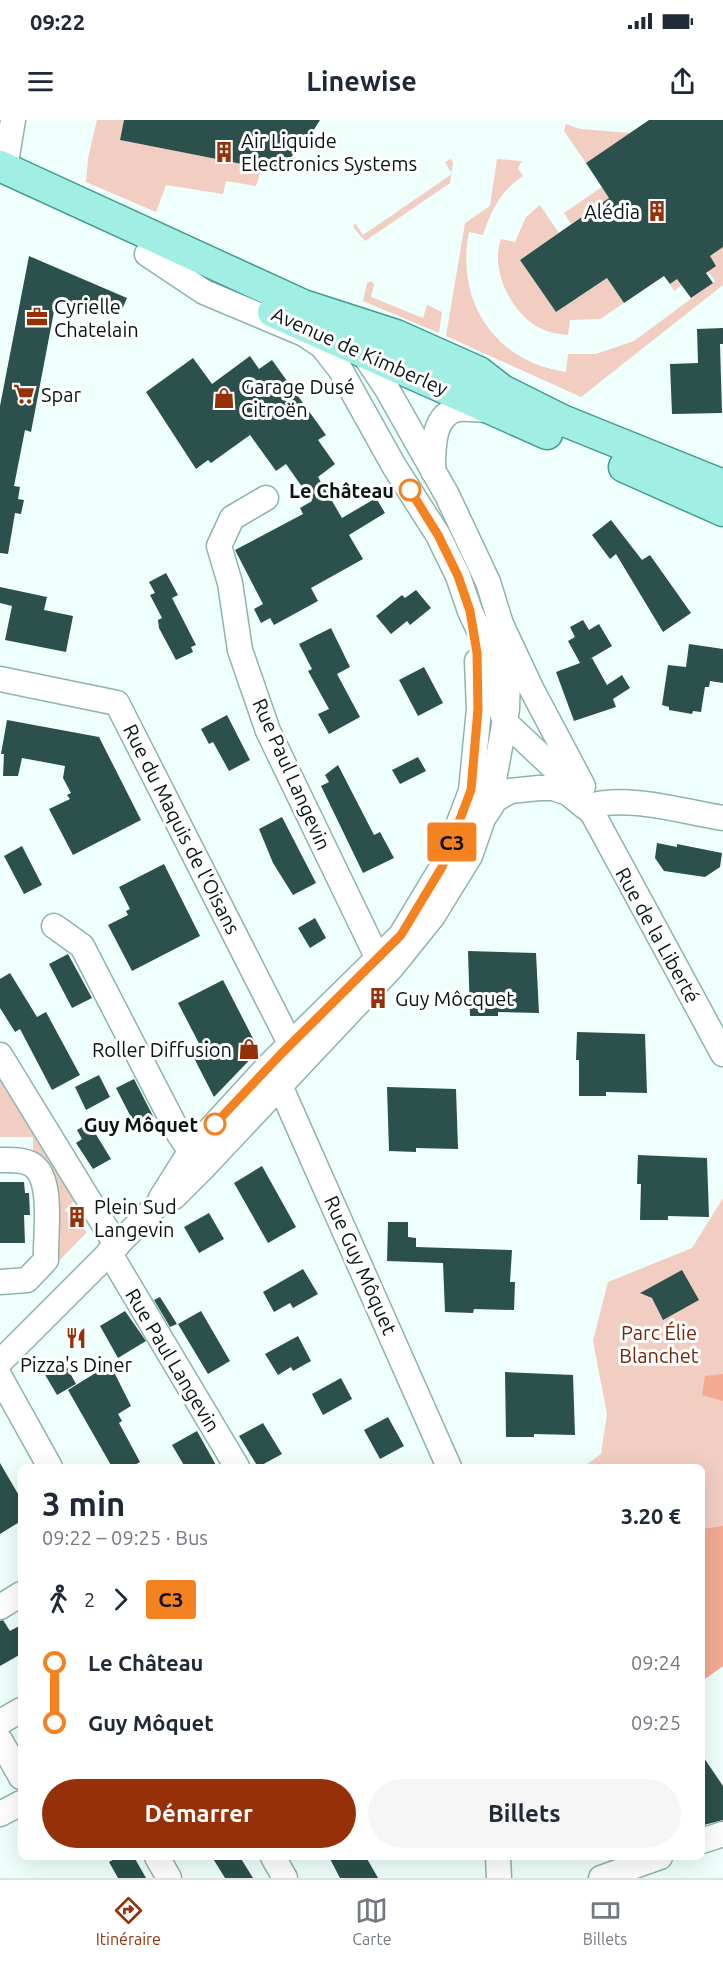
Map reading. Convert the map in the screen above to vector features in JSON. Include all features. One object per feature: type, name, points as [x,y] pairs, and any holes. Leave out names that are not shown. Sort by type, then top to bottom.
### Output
[{"type":"main road","name":"Avenue de Kimberley","points":[[1,177],[147,254],[366,355],[604,438],[723,486]]},
{"type":"main road","name":"Avenue de Kimberley","points":[[1,177],[303,305],[413,343],[478,372],[498,400],[723,511]]},
{"type":"street","points":[[1,177],[13,120]]},
{"type":"street","points":[[147,254],[204,292],[304,334],[322,346],[340,369],[438,535],[458,576],[470,611],[477,653],[478,709],[476,757],[471,790],[442,867],[385,963]]},
{"type":"street","points":[[0,1362],[157,1205],[174,1197],[196,1160],[275,1074],[433,916],[470,856],[491,796],[505,722],[508,678],[501,624],[488,582],[463,526],[366,355],[344,332],[303,305]]},
{"type":"street","points":[[353,394],[354,379],[366,355]]},
{"type":"street","points":[[433,471],[434,442],[441,422],[448,413],[498,400]]},
{"type":"street","name":"Rue Paul Langevin","points":[[266,498],[232,518],[219,546],[230,583],[240,650],[268,731],[385,963]]},
{"type":"street","name":"Rue de la Liberté","points":[[470,611],[483,639],[490,677],[505,722],[568,782],[591,809]]},
{"type":"street","name":"Rue de la Liberté","points":[[501,624],[591,809],[723,1054]]},
{"type":"street","name":"Rue du Maquis de l'Oisans","points":[[0,679],[117,703],[296,1053]]},
{"type":"street","name":"Rue de la Liberté","points":[[505,722],[514,719],[536,721],[547,731],[569,762]]},
{"type":"street","points":[[476,757],[484,738],[492,729],[505,722]]},
{"type":"street","name":"Rue de la Liberté","points":[[483,817],[495,800],[510,790],[553,788],[568,793],[591,809]]},
{"type":"street","points":[[591,809],[626,802],[723,819]]},
{"type":"street","points":[[54,926],[82,946],[196,1160]]},
{"type":"street","name":"Rue Paul Langevin","points":[[0,1055],[110,1231],[113,1249],[235,1464]]},
{"type":"street","name":"Rue Guy Môquet","points":[[275,1074],[448,1464]]},
{"type":"street","points":[[0,1160],[17,1160],[35,1166],[46,1182],[46,1260],[27,1280],[0,1282]]},
{"type":"street","points":[[0,1377],[48,1464]]},
{"type":"street","points":[[0,1606],[18,1596]]},
{"type":"street","points":[[0,1722],[18,1712]]},
{"type":"street","points":[[0,1740],[18,1772]]},
{"type":"street","points":[[0,1814],[18,1805]]},
{"type":"street","points":[[705,1840],[723,1833]]},
{"type":"street","points":[[159,1860],[169,1878]]},
{"type":"street","points":[[275,1860],[285,1878]]},
{"type":"street","points":[[498,1860],[499,1878]]},
{"type":"street","points":[[601,1878],[652,1860]]},
{"type":"green space","points":[[97,120],[124,120],[120,140],[262,168],[256,186],[226,181],[223,194],[166,185],[156,212],[86,182],[88,158]]},
{"type":"green space","points":[[566,124],[580,129],[630,133],[586,163],[564,131]]},
{"type":"green space","points":[[451,159],[453,162],[451,173],[445,162]]},
{"type":"green space","points":[[497,159],[522,161],[518,168],[523,176],[498,202],[483,235],[469,232],[466,257],[468,282],[475,304],[486,324],[500,342],[519,356],[541,366],[566,372],[568,354],[596,354],[634,341],[715,281],[705,267],[674,291],[670,284],[723,247],[723,285],[581,397],[446,336],[465,223],[490,206]]},
{"type":"green space","points":[[451,175],[450,183],[365,241],[353,227],[355,223],[363,235]]},
{"type":"green space","points":[[602,187],[609,198],[571,224],[564,213]]},
{"type":"green space","points":[[540,205],[559,233],[520,260],[556,312],[607,278],[624,303],[600,319],[570,320],[568,335],[544,330],[527,319],[511,299],[500,275],[498,251],[501,239],[515,242],[526,217]]},
{"type":"green space","points":[[371,281],[374,284],[371,297],[423,318],[427,305],[442,312],[439,333],[363,301],[367,283]]},
{"type":"green space","points":[[0,1077],[79,1196],[65,1210],[87,1232],[55,1265],[33,1160],[33,1137],[0,1137]]},
{"type":"green space","name":"Parc Élie Blanchet","points":[[723,1198],[723,1666],[705,1679],[705,1464],[587,1464],[601,1454],[607,1414],[593,1341],[608,1282],[692,1248]]},
{"type":"shaded area","points":[[723,1374],[723,1401],[702,1395],[705,1376]]},
{"type":"shaded area","points":[[723,1526],[723,1666],[705,1679],[705,1529]]},
{"type":"building","name":"Air Liquide Electronics Systems","points":[[124,120],[320,120],[308,139],[278,171],[120,140]]},
{"type":"building","name":"Alédia","points":[[649,120],[723,120],[723,247],[710,256],[716,266],[706,273],[713,283],[691,298],[677,279],[670,284],[664,276],[624,303],[607,278],[556,312],[520,260],[609,198],[586,163]]},
{"type":"building","points":[[29,256],[127,298],[120,314],[56,301],[31,432],[25,430],[14,486],[20,487],[18,499],[24,500],[21,514],[15,513],[8,554],[0,553],[0,406]]},
{"type":"building","points":[[723,328],[723,344],[720,344],[722,413],[672,414],[670,364],[698,363],[697,329]]},
{"type":"building","points":[[250,356],[259,369],[272,360],[326,435],[318,440],[335,464],[318,477],[342,518],[376,498],[385,513],[349,535],[363,559],[311,588],[318,601],[274,625],[270,618],[261,623],[254,609],[263,604],[235,550],[303,514],[300,508],[312,501],[286,464],[276,471],[250,435],[211,463],[208,460],[196,469],[146,392],[193,358],[212,384]]},
{"type":"building","points":[[611,520],[642,560],[650,555],[691,613],[663,632],[616,554],[610,559],[592,535]]},
{"type":"building","points":[[166,573],[178,595],[172,598],[196,645],[191,647],[193,652],[176,660],[159,628],[158,620],[162,618],[150,595],[155,593],[149,582]]},
{"type":"building","points":[[0,587],[47,597],[44,610],[73,616],[66,652],[5,640],[12,606],[0,603]]},
{"type":"building","points":[[416,590],[431,608],[410,625],[407,621],[391,634],[376,616],[402,595],[405,598]]},
{"type":"building","points":[[583,620],[589,630],[599,624],[612,646],[588,660],[592,658],[607,685],[622,675],[630,688],[613,699],[616,707],[574,721],[556,672],[580,663],[568,641],[575,637],[570,627]]},
{"type":"building","points":[[331,628],[350,667],[337,674],[360,717],[329,734],[318,714],[329,709],[308,671],[312,669],[299,644]]},
{"type":"building","points":[[689,644],[723,649],[723,683],[710,681],[709,687],[705,687],[701,712],[693,711],[692,714],[669,710],[669,707],[662,705],[668,665],[686,667]]},
{"type":"building","points":[[424,667],[443,703],[418,716],[399,680]]},
{"type":"building","points":[[227,715],[250,760],[229,771],[213,742],[209,744],[201,729]]},
{"type":"building","points":[[7,720],[99,737],[141,820],[73,855],[49,809],[70,799],[67,795],[71,793],[63,778],[65,766],[22,758],[18,776],[3,776],[4,754],[1,754]]},
{"type":"building","points":[[418,757],[426,771],[400,784],[392,770]]},
{"type":"building","points":[[338,765],[374,835],[380,832],[394,858],[363,873],[321,786],[329,782],[325,775]]},
{"type":"building","points":[[282,817],[316,883],[293,895],[273,863],[259,829]]},
{"type":"building","points":[[657,843],[677,847],[677,844],[722,853],[720,867],[705,877],[664,871],[655,858]]},
{"type":"building","points":[[22,846],[42,885],[24,894],[4,856]]},
{"type":"building","points":[[164,864],[200,936],[132,971],[108,925],[128,915],[126,911],[130,909],[119,887]]},
{"type":"building","points":[[315,918],[326,938],[310,948],[298,928]]},
{"type":"building","points":[[468,951],[536,953],[539,1013],[498,1012],[498,1016],[470,1016]]},
{"type":"building","points":[[68,954],[92,998],[72,1008],[49,964]]},
{"type":"building","points":[[10,973],[37,1017],[46,1012],[80,1075],[52,1090],[20,1029],[15,1032],[0,1008],[0,979]]},
{"type":"building","points":[[223,980],[259,1050],[214,1097],[194,1058],[204,1053],[178,1003]]},
{"type":"building","points":[[577,1032],[645,1034],[647,1093],[606,1092],[606,1096],[579,1096],[579,1060],[576,1060]]},
{"type":"building","points":[[99,1075],[110,1097],[86,1110],[75,1087]]},
{"type":"building","points":[[134,1079],[154,1118],[136,1127],[116,1088]]},
{"type":"building","points":[[387,1087],[456,1089],[458,1149],[416,1148],[416,1152],[389,1151]]},
{"type":"building","points":[[89,1123],[111,1159],[93,1169],[76,1143],[82,1139],[77,1130]]},
{"type":"building","points":[[638,1155],[707,1158],[709,1217],[668,1216],[668,1220],[640,1220],[641,1184],[637,1184]]},
{"type":"building","points":[[262,1166],[296,1227],[268,1243],[234,1183]]},
{"type":"building","points":[[0,1182],[24,1182],[25,1193],[29,1193],[30,1215],[24,1215],[25,1243],[0,1243]]},
{"type":"building","points":[[209,1213],[224,1239],[199,1253],[184,1227]]},
{"type":"building","points":[[388,1222],[408,1222],[408,1237],[416,1238],[416,1247],[512,1250],[510,1282],[515,1282],[514,1310],[474,1309],[473,1313],[445,1312],[443,1263],[387,1261]]},
{"type":"building","points":[[303,1269],[318,1294],[293,1308],[290,1303],[274,1312],[263,1292]]},
{"type":"building","points":[[682,1270],[699,1300],[663,1320],[652,1298],[640,1293]]},
{"type":"building","points":[[160,1297],[177,1324],[170,1327],[154,1300]]},
{"type":"building","points":[[125,1311],[146,1341],[118,1358],[100,1326]]},
{"type":"building","points":[[201,1311],[230,1361],[208,1374],[178,1324]]},
{"type":"building","points":[[298,1336],[311,1361],[293,1371],[291,1367],[278,1375],[265,1354]]},
{"type":"building","points":[[64,1362],[76,1384],[57,1395],[44,1373]]},
{"type":"building","points":[[110,1364],[131,1406],[118,1414],[122,1421],[119,1423],[140,1462],[110,1464],[68,1390]]},
{"type":"building","points":[[505,1372],[573,1375],[575,1435],[534,1434],[534,1437],[506,1437]]},
{"type":"building","points":[[341,1378],[352,1399],[323,1415],[312,1394]]},
{"type":"building","points":[[388,1417],[404,1446],[380,1459],[364,1430]]},
{"type":"building","points":[[263,1423],[282,1454],[264,1464],[256,1464],[239,1436]]},
{"type":"building","points":[[197,1431],[215,1464],[183,1464],[172,1445]]},
{"type":"building","points":[[0,1463],[18,1494],[18,1523],[0,1534]]},
{"type":"building","points":[[3,1620],[10,1631],[18,1627],[18,1656],[0,1666],[0,1621]]},
{"type":"building","points":[[705,1759],[723,1786],[723,1820],[705,1825]]},
{"type":"building","points":[[136,1860],[146,1878],[118,1878],[109,1862]]},
{"type":"building","points":[[214,1860],[242,1860],[253,1878],[225,1878]]},
{"type":"building","points":[[331,1860],[368,1860],[378,1878],[340,1878]]},
{"type":"bus line","name":"C3","points":[[215,1124],[281,1054],[401,935],[442,867],[471,790],[476,757],[478,709],[477,653],[470,611],[458,576],[438,535],[410,490]]},
{"type":"place","name":"Air Liquide Electronics Systems","points":[[224,152]]},
{"type":"place","name":"Alédia","points":[[657,211]]},
{"type":"place","name":"Cyrielle Chatelain","points":[[37,317]]},
{"type":"place","name":"Spar","points":[[24,394]]},
{"type":"place","name":"Garage Dusé Citroën","points":[[224,398]]},
{"type":"place","name":"Le Château","points":[[410,490]]},
{"type":"place","name":"Guy Môcquet","points":[[378,998]]},
{"type":"place","name":"Roller Diffusion","points":[[249,1049]]},
{"type":"place","name":"Guy Môquet","points":[[215,1124]]},
{"type":"place","name":"Plein Sud Langevin","points":[[77,1217]]},
{"type":"place","name":"Pizza's Diner","points":[[76,1338]]}]
